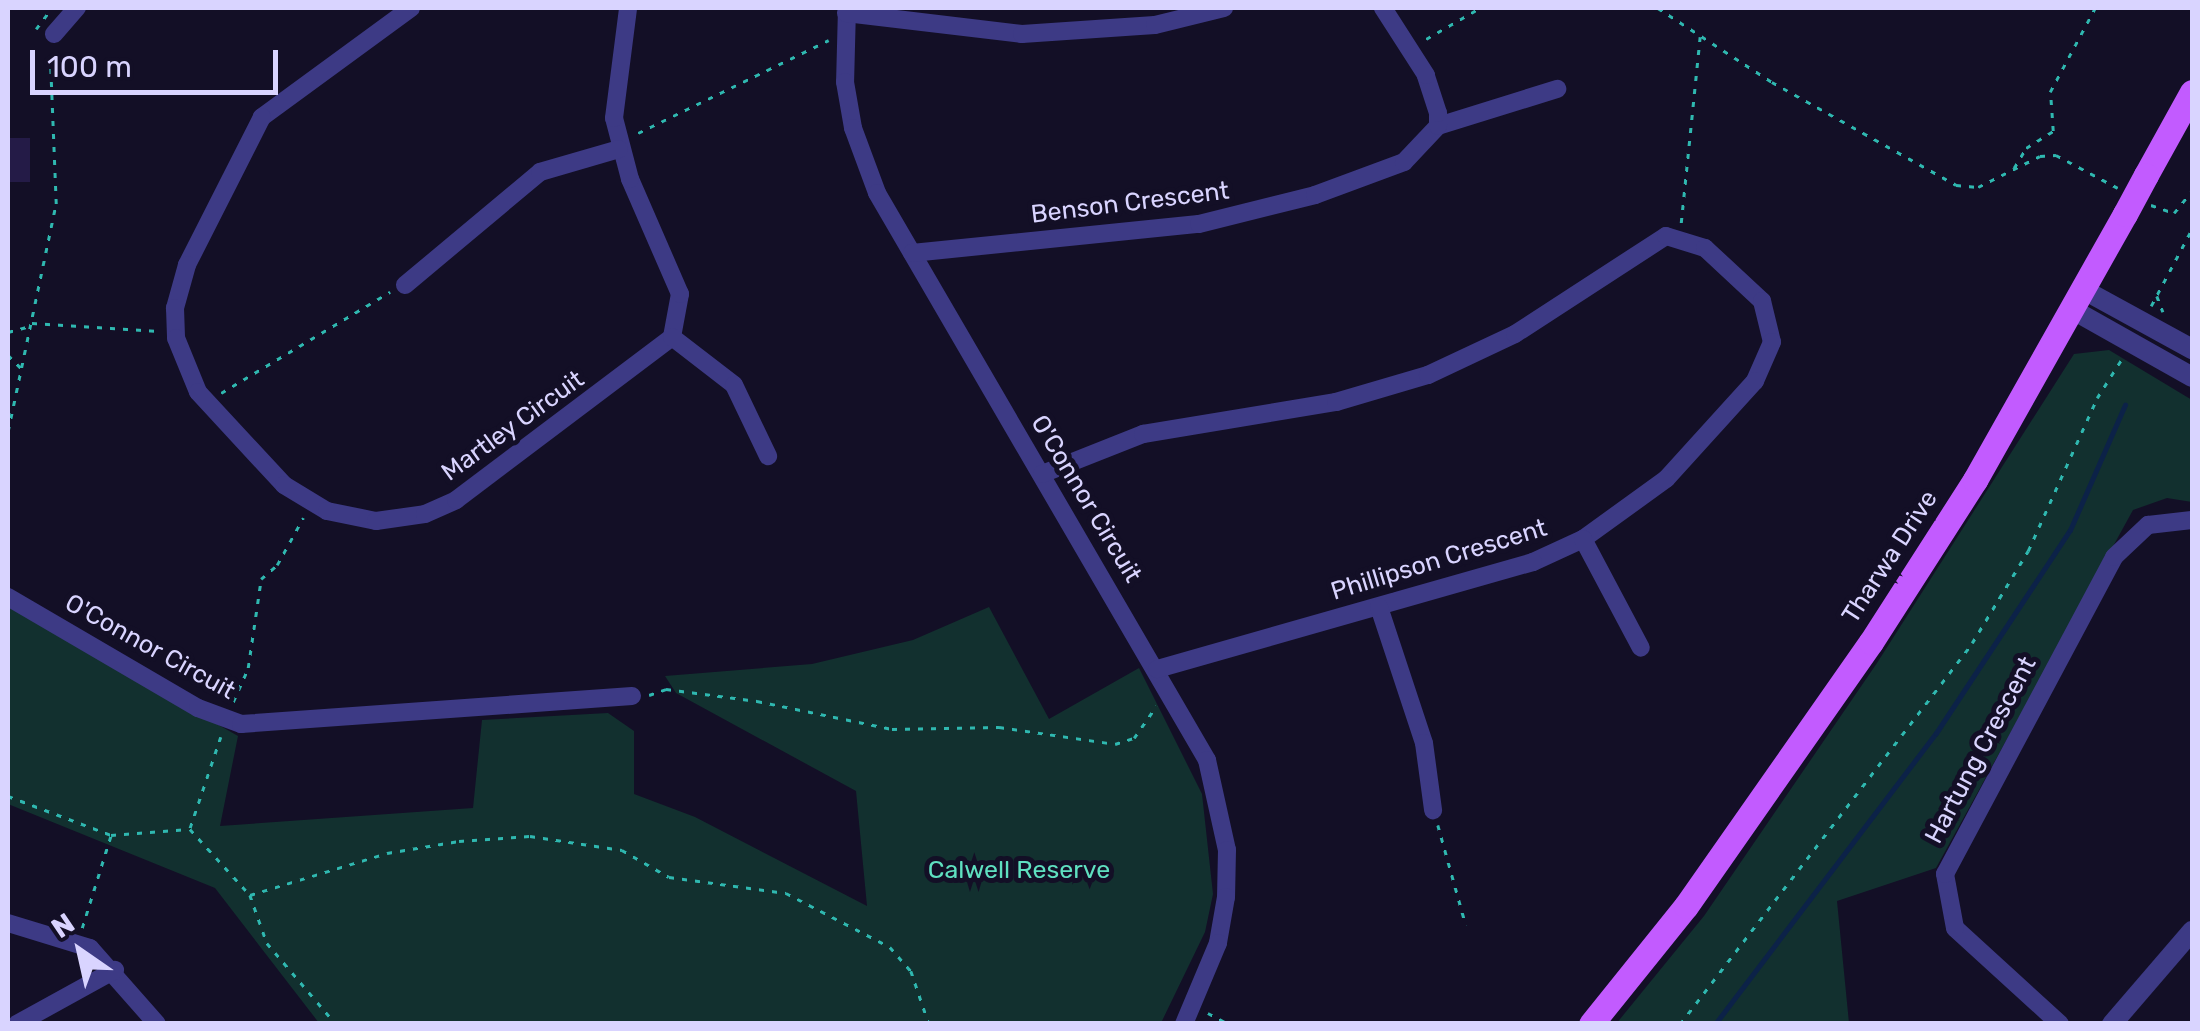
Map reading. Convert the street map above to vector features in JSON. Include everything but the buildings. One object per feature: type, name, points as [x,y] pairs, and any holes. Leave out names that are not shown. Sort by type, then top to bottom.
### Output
[{"type":"main road","name":"Tharwa Drive","points":[[1591,1024],[1686,906],[1871,642],[2081,301],[2132,194],[2192,92]]},
{"type":"street","points":[[54,34],[77,8]]},
{"type":"street","name":"Martley Circuit","points":[[411,8],[262,117],[187,265],[175,308],[180,352],[198,392],[284,485],[312,504],[376,521],[426,514],[456,500],[672,337]]},
{"type":"street","points":[[628,8],[614,87],[619,144],[680,294],[672,337],[734,385],[768,456]]},
{"type":"street","points":[[846,10],[1022,34],[1154,25],[1224,8]]},
{"type":"street","points":[[1383,8],[1426,75],[1438,126],[1557,89]]},
{"type":"street","name":"O'Connor Circuit","points":[[846,10],[845,82],[853,128],[877,193],[1207,760],[1227,850],[1218,943],[1184,1024]]},
{"type":"street","name":"Benson Crescent","points":[[912,253],[1257,212],[1404,162],[1438,126]]},
{"type":"street","points":[[406,286],[540,172],[619,144]]},
{"type":"street","points":[[1042,474],[1143,434],[1336,402],[1428,375],[1514,334],[1651,241],[1680,237]]},
{"type":"street","name":"Phillipson Crescent","points":[[1157,669],[1534,562],[1582,539],[1666,479],[1766,363],[1772,332],[1762,301],[1705,248],[1680,237]]},
{"type":"street","points":[[2081,301],[2192,349]]},
{"type":"street","points":[[2081,301],[2192,377]]},
{"type":"street","name":"Hartung Crescent","points":[[2060,1024],[1955,928],[1944,896],[1945,874],[2114,557],[2148,526],[2192,520]]},
{"type":"street","points":[[1582,539],[1641,648]]},
{"type":"street","name":"O'Connor Circuit","points":[[8,597],[198,708],[241,724],[632,696]]},
{"type":"street","points":[[1379,607],[1424,743],[1433,810]]},
{"type":"street","points":[[8,923],[78,942],[115,970],[157,1024]]},
{"type":"street","points":[[2112,1024],[2192,931]]},
{"type":"street","points":[[18,1024],[115,970]]},
{"type":"path","points":[[1417,43],[1480,8]]},
{"type":"path","points":[[1658,8],[1956,185],[1978,187],[2056,156],[2168,214],[2192,191]]},
{"type":"path","points":[[2014,170],[2026,148],[2053,131],[2050,92],[2094,8]]},
{"type":"path","points":[[8,432],[56,204],[54,34]]},
{"type":"path","points":[[1680,237],[1700,36]]},
{"type":"path","points":[[619,144],[832,39],[833,53]]},
{"type":"path","points":[[2148,310],[2192,229]]},
{"type":"path","points":[[228,389],[406,286]]},
{"type":"path","points":[[8,332],[30,325],[156,330]]},
{"type":"path","points":[[1680,1024],[1972,644],[2028,551],[2098,398],[2126,353]]},
{"type":"path","points":[[8,355],[21,368]]},
{"type":"path","points":[[242,679],[261,579],[278,565],[312,504]]},
{"type":"path","points":[[632,696],[666,690],[892,729],[998,727],[1115,744],[1134,738],[1156,706]]},
{"type":"path","points":[[190,829],[224,730]]},
{"type":"path","points":[[8,796],[111,835],[190,829]]},
{"type":"path","points":[[1433,810],[1466,925]]},
{"type":"path","points":[[190,829],[250,895],[267,943],[336,1024]]},
{"type":"path","points":[[84,924],[111,835]]},
{"type":"path","points":[[250,895],[387,853],[459,841],[530,836],[622,850],[669,878],[786,892],[890,947],[926,1001],[929,1024]]},
{"type":"path","points":[[1217,1017],[1229,1024]]},
{"type":"green space","points":[[2109,350],[2192,400],[2192,502],[2167,498],[2133,510],[1936,868],[1837,901],[1849,1023],[1616,1024],[1704,916],[1877,663],[2074,354]]},
{"type":"green space","name":"Calwell Reserve","points":[[8,605],[238,736],[220,826],[473,808],[482,720],[608,713],[634,731],[634,794],[695,817],[867,906],[856,791],[676,693],[665,676],[812,664],[913,640],[989,607],[1049,719],[1139,668],[1202,794],[1213,894],[1205,932],[1161,1023],[319,1023],[215,888],[8,804]]},
{"type":"waterway","points":[[1715,1024],[1936,733],[2070,530],[2125,405]]}]
